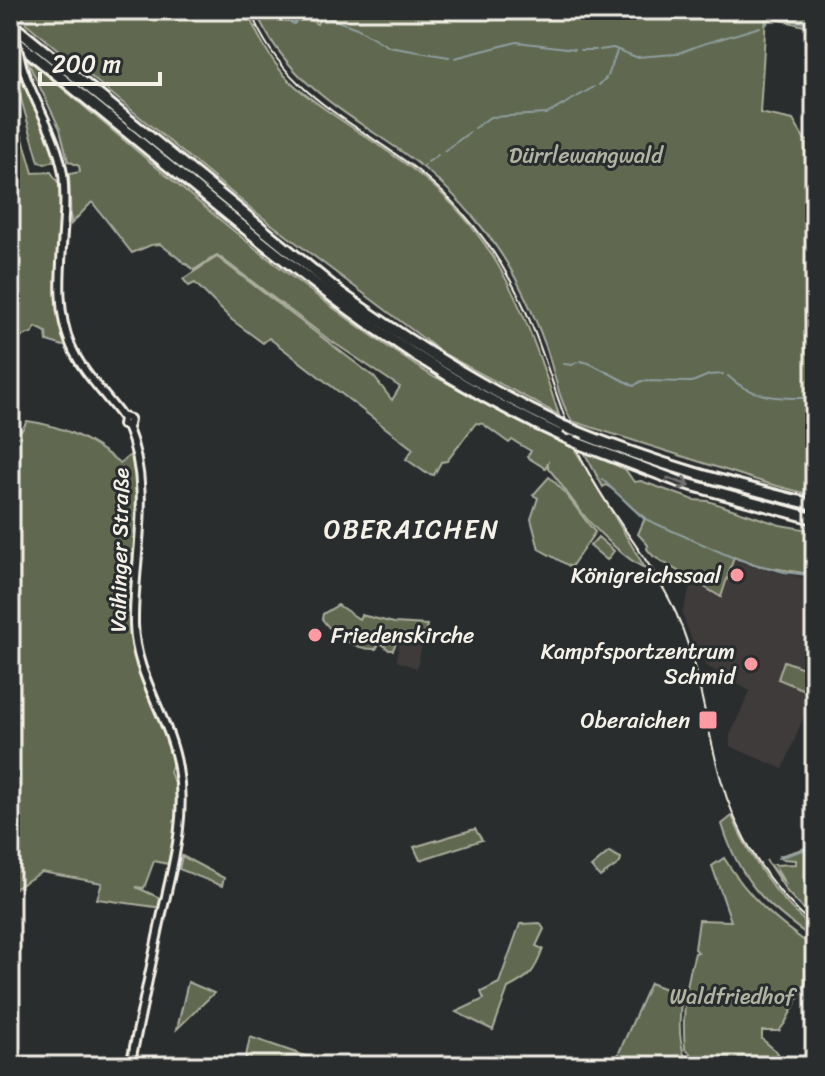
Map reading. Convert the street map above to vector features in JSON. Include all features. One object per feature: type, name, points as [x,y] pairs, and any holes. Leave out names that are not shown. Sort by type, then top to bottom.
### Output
[{"type":"highway","points":[[10,23],[342,294],[447,364],[573,435],[681,471],[815,505]]},
{"type":"highway","points":[[10,36],[288,264],[357,317],[452,379],[691,486],[815,519]]},
{"type":"main road","name":"Vaihinger Straße","points":[[15,10],[16,41],[22,65],[53,136],[63,174],[63,323],[71,347],[82,365],[123,418],[122,424],[127,426],[139,459],[142,483],[135,633],[145,680],[163,719],[178,768],[180,823],[130,1066]]},
{"type":"shaded area","points":[[734,560],[815,580],[815,687],[783,769],[730,746],[730,735],[750,691],[705,665],[704,654],[697,653],[682,614],[692,580],[721,596]]},
{"type":"shaded area","points":[[400,635],[423,639],[417,668],[397,661]]},
{"type":"green space","points":[[10,10],[246,10],[269,54],[292,83],[427,181],[463,215],[499,267],[514,295],[559,415],[444,354],[254,211]]},
{"type":"green space","name":"Dürrlewangwald","points":[[255,10],[315,10],[309,19],[317,24],[322,13],[319,10],[815,10],[815,29],[766,16],[760,113],[793,120],[805,140],[815,143],[815,496],[572,421],[533,314],[510,268],[491,239],[463,205],[426,170],[339,109],[300,76],[268,35]]},
{"type":"green space","points":[[10,44],[55,156],[54,161],[45,164],[39,162],[10,70]]},
{"type":"green space","points":[[26,58],[276,265],[381,342],[435,378],[574,448],[645,568],[619,551],[592,525],[548,468],[548,463],[545,468],[527,457],[531,451],[512,440],[509,443],[483,424],[476,423],[447,461],[441,462],[434,475],[406,459],[413,449],[269,338],[263,343],[232,320],[195,283],[189,286],[183,279],[217,257],[374,377],[392,400],[400,387],[328,339],[217,255],[194,270],[160,244],[132,253],[92,202],[71,224],[69,174],[80,172],[79,166],[68,161],[60,129]]},
{"type":"green space","points":[[10,83],[33,173],[51,172],[61,187],[62,325],[67,343],[63,346],[47,341],[46,332],[36,327],[32,333],[19,337],[16,332],[10,334]]},
{"type":"green space","points":[[27,421],[76,435],[120,463],[133,453],[140,480],[135,651],[168,739],[174,760],[170,772],[179,784],[177,825],[168,864],[154,861],[144,888],[136,887],[162,899],[163,908],[97,899],[102,883],[42,872],[10,891],[10,425],[22,430]]},
{"type":"green space","points":[[584,452],[625,469],[634,482],[641,481],[780,525],[815,531],[815,579],[810,578],[810,574],[754,565],[734,557],[721,597],[653,556],[638,534],[645,518],[606,485],[603,487]]},
{"type":"green space","points":[[549,477],[595,532],[571,567],[539,549],[531,519],[538,498],[533,495]]},
{"type":"green space","points":[[598,537],[614,551],[607,560],[590,546]]},
{"type":"green space","points":[[338,605],[359,619],[361,615],[394,623],[427,625],[424,637],[400,633],[393,650],[380,642],[376,649],[353,644],[339,636],[322,619],[323,614]]},
{"type":"green space","points":[[784,661],[815,672],[809,692],[778,679]]},
{"type":"green space","points":[[732,816],[757,864],[789,906],[815,931],[814,939],[768,903],[746,877],[722,824]]},
{"type":"green space","points":[[475,829],[482,840],[420,860],[414,847]]},
{"type":"green space","points":[[815,838],[815,921],[788,893],[766,860],[786,885],[774,865],[796,864],[796,860],[781,859],[780,856],[806,848]]},
{"type":"green space","points":[[609,852],[621,858],[620,863],[600,877],[591,867]]},
{"type":"green space","points":[[182,856],[224,878],[222,886],[179,869]]},
{"type":"green space","name":"Waldfriedhof","points":[[724,858],[764,908],[815,948],[815,966],[785,1023],[779,1031],[762,1031],[762,1039],[777,1052],[785,1066],[613,1066],[650,983],[682,995],[680,1036],[683,1053],[686,1060],[685,1056],[690,1056],[685,1049],[684,1013],[689,977],[695,953],[698,952],[695,949],[699,920],[731,921],[712,866]]},
{"type":"green space","points":[[540,923],[544,929],[536,946],[543,949],[540,957],[531,973],[508,988],[493,1030],[456,1012],[484,999],[481,992],[499,983],[520,924]]},
{"type":"green space","points":[[188,982],[214,993],[177,1029]]},
{"type":"green space","points":[[250,1037],[311,1058],[310,1066],[244,1066]]},
{"type":"waterway","points":[[266,10],[294,24],[304,12],[310,13]]},
{"type":"waterway","points":[[759,10],[815,26]]},
{"type":"waterway","points":[[767,24],[771,14]]},
{"type":"waterway","points":[[326,17],[357,28],[389,47],[449,57]]},
{"type":"waterway","points":[[600,50],[613,48],[636,57],[676,54],[760,27]]},
{"type":"waterway","points":[[455,58],[517,42],[575,49]]},
{"type":"waterway","points":[[581,50],[596,50]]},
{"type":"waterway","points":[[608,76],[617,51]]},
{"type":"waterway","points":[[599,85],[606,78]]},
{"type":"waterway","points":[[475,128],[490,117],[547,114],[594,87]]},
{"type":"waterway","points":[[444,151],[470,132]]},
{"type":"waterway","points":[[428,162],[438,155]]},
{"type":"waterway","points":[[580,361],[634,386],[641,381],[692,382],[709,375],[723,374]]},
{"type":"waterway","points":[[564,364],[577,362]]},
{"type":"waterway","points":[[728,376],[758,394],[815,398]]},
{"type":"waterway","points":[[602,479],[643,518],[734,558]]},
{"type":"waterway","points":[[737,559],[784,572],[815,576]]},
{"type":"waterway","points":[[778,858],[807,849],[815,850]]},
{"type":"railway","points":[[250,10],[280,63],[300,84],[431,182],[471,222],[504,268],[533,329],[584,464],[676,613],[696,673],[720,776],[735,819],[769,878],[815,927]]},
{"type":"place","name":"Königreichssaal","points":[[737,575]]},
{"type":"place","name":"Friedenskirche","points":[[315,635]]},
{"type":"place","name":"Kampfsportzentrum Schmid","points":[[751,664]]},
{"type":"place","name":"Oberaichen","points":[[708,720]]},
{"type":"district","name":"OBERAICHEN","points":[[412,529]]}]
